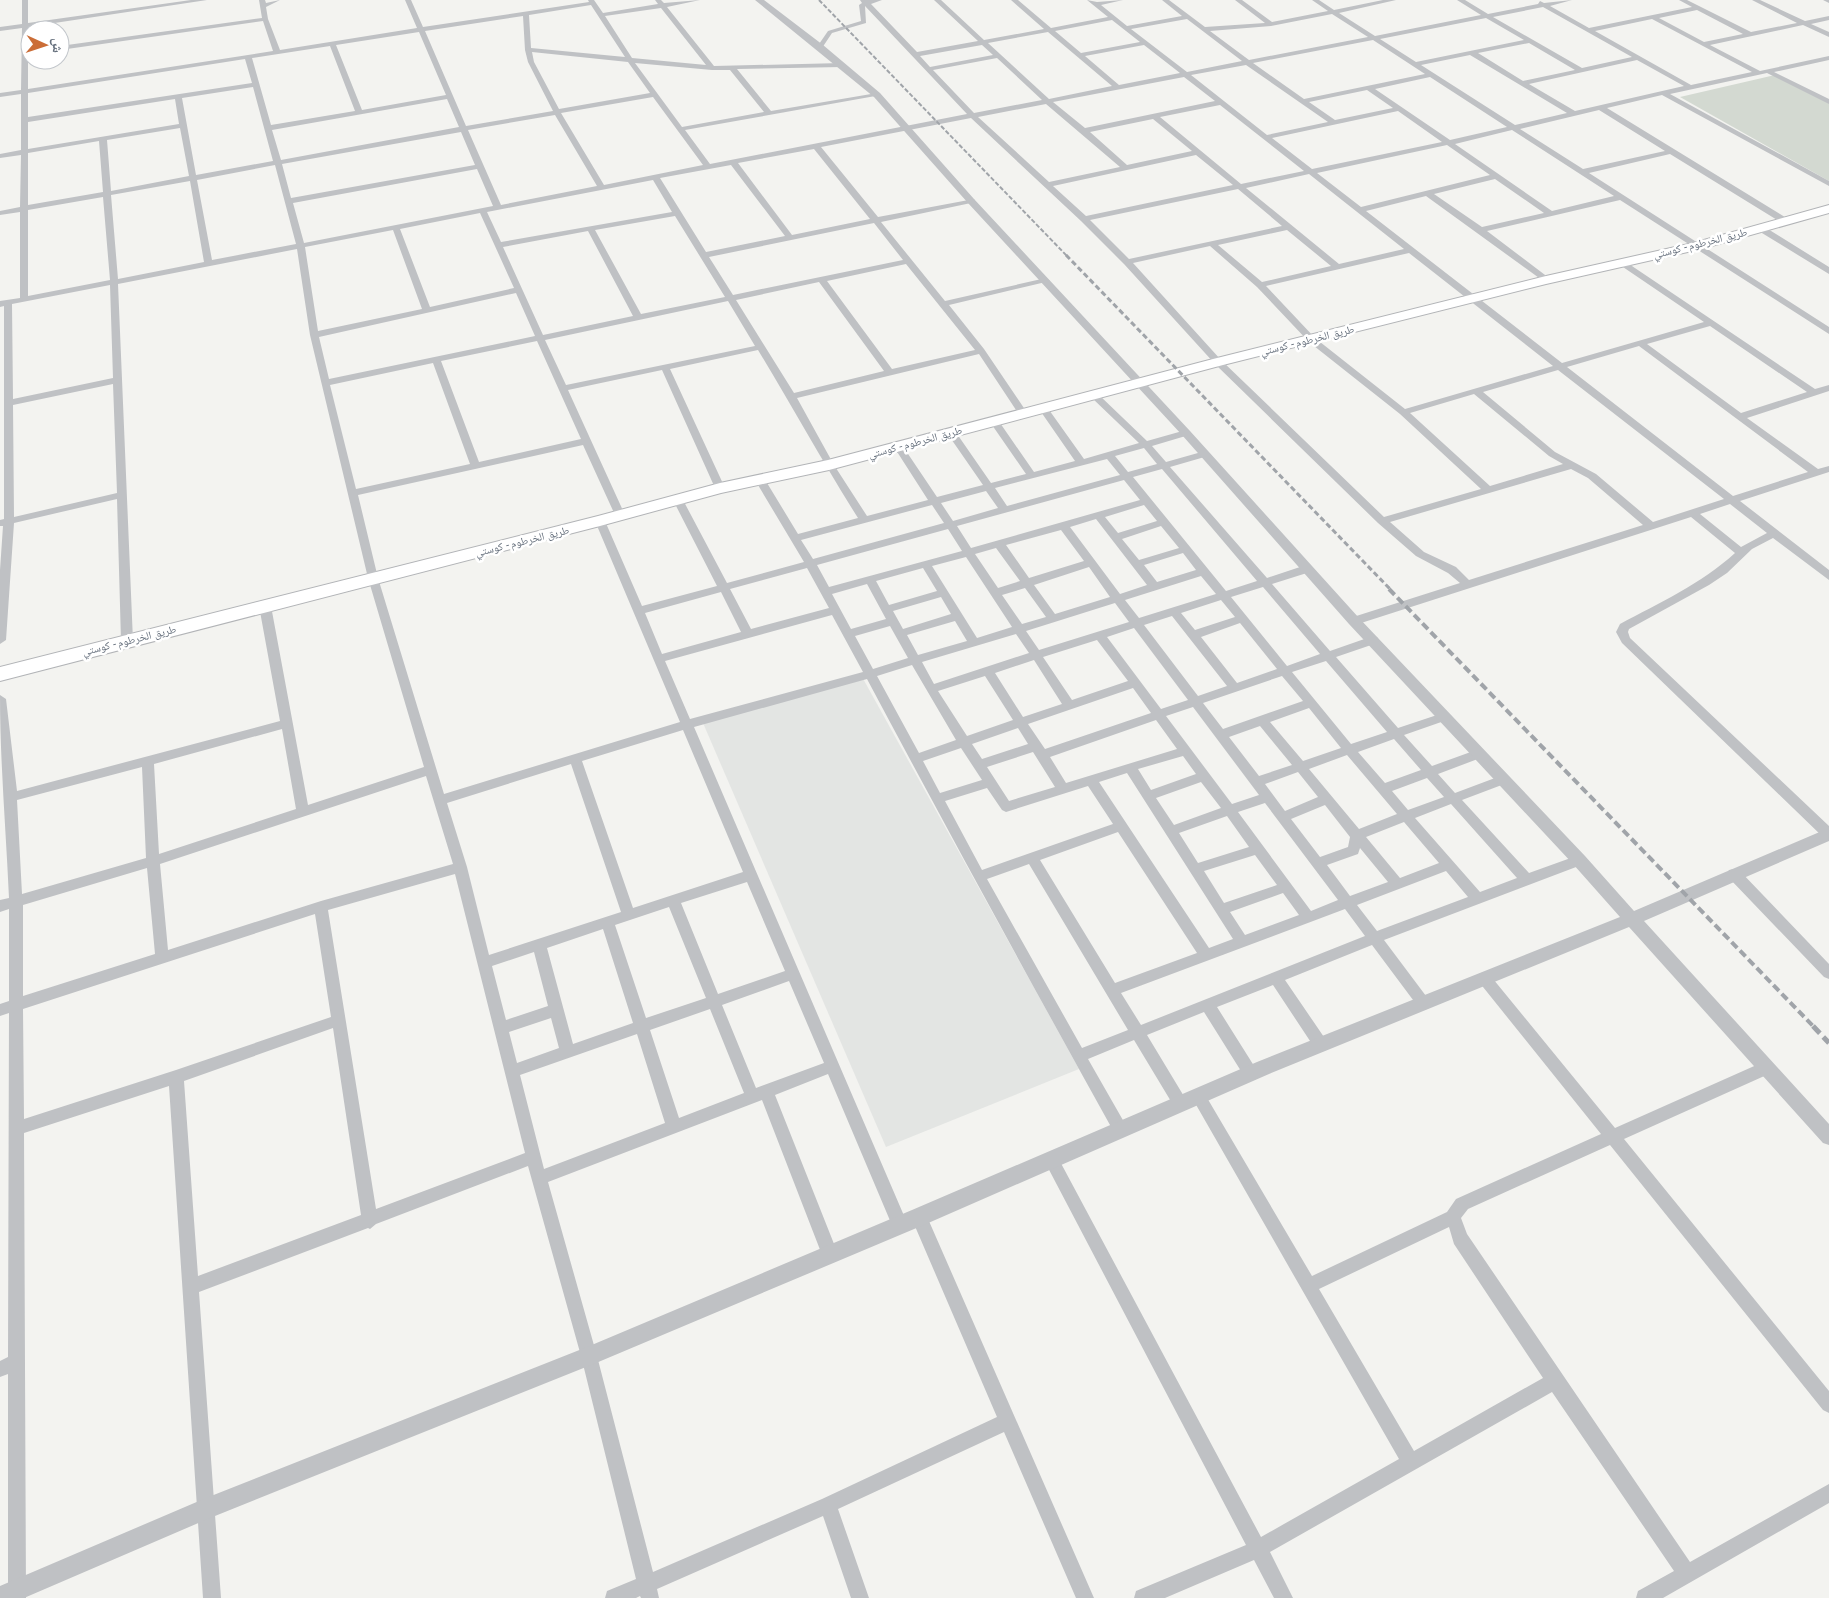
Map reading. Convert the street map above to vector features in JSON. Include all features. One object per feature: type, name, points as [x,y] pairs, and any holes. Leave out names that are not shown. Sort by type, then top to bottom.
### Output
[{"type":"highway","name":"طريق الخرطوم - كوستي","points":[[0,674],[127,640],[600,522],[720,488],[829,465],[1218,362],[1546,280],[1696,246],[1829,209]]},
{"type":"street","points":[[25,0],[25,20]]},
{"type":"street","points":[[61,20],[204,0]]},
{"type":"street","points":[[276,0],[262,3],[265,19],[277,52]]},
{"type":"street","points":[[601,15],[660,3],[697,0]]},
{"type":"street","points":[[759,0],[842,64],[877,95],[1139,384],[1186,433],[1306,569],[1579,860],[1829,1137]]},
{"type":"street","points":[[864,1],[879,0]]},
{"type":"street","points":[[937,0],[1047,101],[1125,167]]},
{"type":"street","points":[[1014,0],[1117,87]]},
{"type":"street","points":[[1093,2],[1120,0]]},
{"type":"street","points":[[1165,0],[1247,62],[1334,123]]},
{"type":"street","points":[[1238,0],[1271,24]]},
{"type":"street","points":[[1316,0],[1829,331]]},
{"type":"street","points":[[1205,29],[1271,24],[1390,0]]},
{"type":"street","points":[[1460,0],[1580,70]]},
{"type":"street","points":[[1534,0],[1690,87]]},
{"type":"street","points":[[0,640],[4,463],[8,403],[4,352],[4,303],[1569,0]]},
{"type":"street","points":[[1682,0],[1749,34]]},
{"type":"street","points":[[1755,0],[1829,35]]},
{"type":"street","points":[[410,1],[448,97],[498,208]]},
{"type":"street","points":[[820,47],[830,32],[864,22],[861,8],[864,1]]},
{"type":"street","points":[[864,1],[974,116],[1084,219],[1218,362],[1382,522],[1420,554],[1452,570],[1468,585]]},
{"type":"street","points":[[0,95],[526,14],[592,2],[630,60],[708,167]]},
{"type":"street","points":[[1093,2],[1829,576]]},
{"type":"street","points":[[660,3],[712,68]]},
{"type":"street","points":[[1589,30],[1698,8]]},
{"type":"street","points":[[526,14],[528,50],[531,62],[557,112],[601,187]]},
{"type":"street","points":[[1126,28],[1189,17]]},
{"type":"street","points":[[914,55],[1114,18]]},
{"type":"street","points":[[1654,18],[1758,73]]},
{"type":"street","points":[[1703,44],[1829,18]]},
{"type":"street","points":[[70,47],[265,19]]},
{"type":"street","points":[[0,29],[20,26]]},
{"type":"street","points":[[1415,64],[1529,41]]},
{"type":"street","points":[[332,43],[360,112]]},
{"type":"street","points":[[1080,55],[1146,43]]},
{"type":"street","points":[[528,50],[712,68],[842,64]]},
{"type":"street","points":[[1472,53],[1574,114]]},
{"type":"street","points":[[248,56],[301,247],[314,335],[324,383],[373,578],[460,867],[539,1178],[589,1356],[649,1591]]},
{"type":"street","points":[[928,69],[999,56]]},
{"type":"street","points":[[1524,83],[1638,58]]},
{"type":"street","points":[[1084,219],[1448,143],[1663,93],[1829,58]]},
{"type":"street","points":[[732,68],[769,114]]},
{"type":"street","points":[[24,299],[27,70]]},
{"type":"street","points":[[1768,71],[1829,102]]},
{"type":"street","points":[[1304,101],[1431,75]]},
{"type":"street","points":[[25,120],[255,85]]},
{"type":"street","points":[[1369,88],[1550,213]]},
{"type":"street","points":[[1663,93],[1829,184]]},
{"type":"street","points":[[0,213],[656,94]]},
{"type":"street","points":[[681,129],[877,95]]},
{"type":"street","points":[[178,97],[209,264]]},
{"type":"street","points":[[268,128],[448,97]]},
{"type":"street","points":[[1084,131],[1222,102]]},
{"type":"street","points":[[1601,108],[1785,221]]},
{"type":"street","points":[[1266,137],[1399,109]]},
{"type":"street","points":[[1155,116],[1336,266]]},
{"type":"street","points":[[0,156],[184,125]]},
{"type":"street","points":[[103,139],[114,282],[127,640]]},
{"type":"street","points":[[816,146],[981,351],[1023,414]]},
{"type":"street","points":[[1582,172],[1672,151]]},
{"type":"street","points":[[1046,185],[1198,152]]},
{"type":"street","points":[[733,162],[790,238]]},
{"type":"street","points":[[288,200],[480,166]]},
{"type":"street","points":[[1359,210],[1496,176]]},
{"type":"street","points":[[655,177],[791,396],[829,465],[864,519]]},
{"type":"street","points":[[1429,194],[1481,230],[1546,280]]},
{"type":"street","points":[[1481,230],[1621,197]]},
{"type":"street","points":[[704,255],[972,201]]},
{"type":"street","points":[[482,211],[620,515]]},
{"type":"street","points":[[498,245],[591,230],[678,213]]},
{"type":"street","points":[[1126,262],[1288,227]]},
{"type":"street","points":[[396,228],[428,311]]},
{"type":"street","points":[[1760,228],[1829,271]]},
{"type":"street","points":[[591,230],[638,316]]},
{"type":"street","points":[[1212,244],[1260,285],[1312,340],[1403,412],[1488,490]]},
{"type":"street","points":[[1260,285],[1411,250]]},
{"type":"street","points":[[324,383],[539,336],[908,260]]},
{"type":"street","points":[[1622,262],[1814,393]]},
{"type":"street","points":[[821,279],[890,373]]},
{"type":"street","points":[[943,304],[1046,281]]},
{"type":"street","points":[[314,335],[518,290]]},
{"type":"street","points":[[1403,412],[1710,323]]},
{"type":"street","points":[[1640,343],[1816,473]]},
{"type":"street","points":[[563,388],[761,347]]},
{"type":"street","points":[[791,396],[981,351]]},
{"type":"street","points":[[436,359],[476,466]]},
{"type":"street","points":[[665,367],[720,488]]},
{"type":"street","points":[[8,403],[118,380]]},
{"type":"street","points":[[1740,417],[1829,388]]},
{"type":"street","points":[[1476,391],[1544,447],[1592,476],[1651,526]]},
{"type":"street","points":[[1095,396],[1146,445],[1430,773],[1527,880]]},
{"type":"street","points":[[1044,409],[1082,462]]},
{"type":"street","points":[[995,422],[1032,476]]},
{"type":"street","points":[[952,433],[1004,510]]},
{"type":"street","points":[[796,538],[1186,433]]},
{"type":"street","points":[[353,493],[586,441]]},
{"type":"street","points":[[899,446],[1069,705]]},
{"type":"street","points":[[639,611],[1205,454]]},
{"type":"street","points":[[1109,455],[1349,750],[1478,899]]},
{"type":"street","points":[[1382,522],[1572,465]]},
{"type":"street","points":[[1354,621],[1829,469]]},
{"type":"street","points":[[760,480],[810,563],[979,877],[1120,1129]]},
{"type":"street","points":[[4,523],[121,495]]},
{"type":"street","points":[[678,500],[748,634]]},
{"type":"street","points":[[825,592],[1063,526],[1146,500]]},
{"type":"street","points":[[1693,513],[1741,553]]},
{"type":"street","points":[[1098,515],[1154,586]]},
{"type":"street","points":[[600,522],[900,1224]]},
{"type":"street","points":[[1116,537],[1164,522]]},
{"type":"street","points":[[1063,526],[1424,1004]]},
{"type":"street","points":[[0,1597],[18,1594],[206,1509],[589,1356],[919,1217],[1180,1103],[1632,919],[1829,834],[1626,640],[1622,632],[1624,627],[1723,570],[1748,547],[1774,533]]},
{"type":"street","points":[[999,544],[1053,619]]},
{"type":"street","points":[[1136,564],[1186,550]]},
{"type":"street","points":[[995,592],[1091,563]]},
{"type":"street","points":[[926,565],[974,642]]},
{"type":"street","points":[[931,689],[1306,569]]},
{"type":"street","points":[[441,800],[687,724],[869,674],[1204,572]]},
{"type":"street","points":[[870,580],[931,689],[1006,807],[1185,751]]},
{"type":"street","points":[[887,609],[942,592]]},
{"type":"street","points":[[265,606],[303,810]]},
{"type":"street","points":[[659,659],[835,610]]},
{"type":"street","points":[[1174,611],[1236,689]]},
{"type":"street","points":[[901,634],[957,616]]},
{"type":"street","points":[[1193,635],[1243,618]]},
{"type":"street","points":[[848,634],[894,621]]},
{"type":"street","points":[[1100,635],[1308,917]]},
{"type":"street","points":[[979,765],[1159,716],[1373,640]]},
{"type":"street","points":[[988,672],[1063,789]]},
{"type":"street","points":[[916,759],[1135,683]]},
{"type":"street","points":[[0,699],[11,797],[16,902],[7,1008],[17,1128],[16,1363],[18,1594]]},
{"type":"street","points":[[1221,735],[1311,703]]},
{"type":"street","points":[[1257,782],[1302,768],[1443,717]]},
{"type":"street","points":[[1262,720],[1397,884]]},
{"type":"street","points":[[11,797],[286,724]]},
{"type":"street","points":[[1383,789],[1479,754]]},
{"type":"street","points":[[575,758],[628,914]]},
{"type":"street","points":[[148,760],[153,861],[162,957]]},
{"type":"street","points":[[1130,767],[1242,942]]},
{"type":"street","points":[[0,906],[153,861],[432,769]]},
{"type":"street","points":[[1147,796],[1204,776]]},
{"type":"street","points":[[1092,780],[1205,954]]},
{"type":"street","points":[[1318,863],[1353,850],[1357,836],[1368,830],[1408,817],[1503,780]]},
{"type":"street","points":[[937,799],[990,782]]},
{"type":"street","points":[[1170,831],[1268,797]]},
{"type":"street","points":[[1283,817],[1327,799]]},
{"type":"street","points":[[979,877],[1122,826]]},
{"type":"street","points":[[1195,870],[1258,849]]},
{"type":"street","points":[[1032,858],[1180,1103]]},
{"type":"street","points":[[1079,1056],[1374,938],[1579,860]]},
{"type":"street","points":[[1112,990],[1449,865]]},
{"type":"street","points":[[7,1008],[321,907],[460,867]]},
{"type":"street","points":[[485,962],[751,874]]},
{"type":"street","points":[[1734,874],[1829,973]]},
{"type":"street","points":[[1221,910],[1286,886]]},
{"type":"street","points":[[673,900],[714,1001],[759,1094],[830,1254]]},
{"type":"street","points":[[321,907],[370,1221]]},
{"type":"street","points":[[607,921],[674,1126]]},
{"type":"street","points":[[539,945],[568,1053]]},
{"type":"street","points":[[512,1070],[568,1053],[794,974]]},
{"type":"street","points":[[1276,977],[1321,1045]]},
{"type":"street","points":[[1484,978],[1829,1404]]},
{"type":"street","points":[[1207,1004],[1251,1074]]},
{"type":"street","points":[[502,1028],[556,1010]]},
{"type":"street","points":[[17,1128],[176,1077],[340,1020]]},
{"type":"street","points":[[539,1178],[833,1066]]},
{"type":"street","points":[[1308,1286],[1453,1217],[1462,1204],[1766,1068]]},
{"type":"street","points":[[176,1077],[212,1598]]},
{"type":"street","points":[[1198,1096],[1411,1462]]},
{"type":"street","points":[[191,1287],[370,1221],[534,1157]]},
{"type":"street","points":[[1051,1159],[1284,1598]]},
{"type":"street","points":[[919,1217],[1085,1598]]},
{"type":"street","points":[[1453,1217],[1460,1238],[1555,1381],[1688,1574]]},
{"type":"street","points":[[0,1369],[16,1363]]},
{"type":"street","points":[[1143,1598],[1257,1549],[1555,1381]]},
{"type":"street","points":[[614,1598],[649,1591],[1008,1421]]},
{"type":"street","points":[[1645,1598],[1829,1493]]},
{"type":"street","points":[[828,1505],[860,1598]]},
{"type":"shaded area","points":[[1775,75],[1829,103],[1829,181],[1680,97]]},
{"type":"shaded area","points":[[861,675],[1079,1069],[886,1147],[703,723]]},
{"type":"railway","points":[[819,0],[1067,256]]},
{"type":"railway","points":[[1066,255],[1391,590]]},
{"type":"railway","points":[[1389,589],[1814,1027]]},
{"type":"railway","points":[[1813,1026],[1829,1043]]}]
